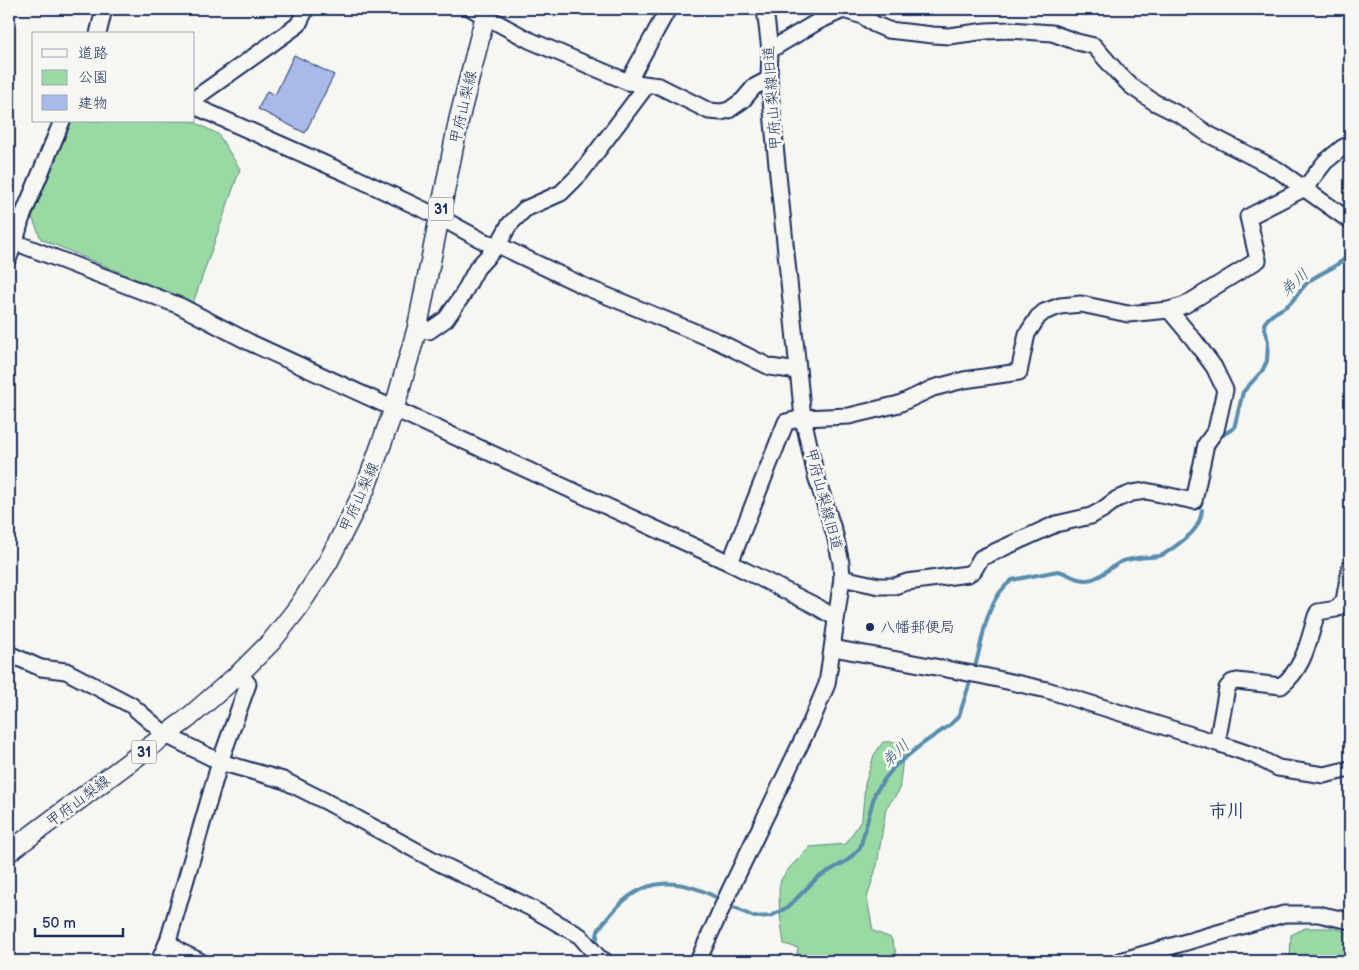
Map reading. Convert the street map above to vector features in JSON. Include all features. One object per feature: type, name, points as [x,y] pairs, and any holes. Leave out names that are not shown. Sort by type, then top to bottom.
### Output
[{"type":"main road","name":"甲府山梨線","points":[[9,852],[187,720],[240,673],[270,642],[297,609],[328,562],[365,489],[394,409],[417,329],[481,11]]},
{"type":"street","points":[[98,32],[104,9]]},
{"type":"street","points":[[195,98],[298,25],[306,9]]},
{"type":"street","points":[[628,82],[668,9]]},
{"type":"street","name":"甲府山梨線旧道","points":[[698,961],[812,720],[827,684],[842,578],[835,535],[816,476],[803,418],[769,79],[770,50],[765,9]]},
{"type":"street","points":[[770,50],[817,22],[843,10],[863,16],[874,24],[888,30],[933,35],[948,36],[1010,30],[1052,33],[1094,46],[1131,86],[1154,102],[1182,116],[1208,134],[1278,170],[1350,221]]},
{"type":"street","points":[[481,11],[529,40],[628,82],[660,86],[709,111],[721,112],[729,110],[743,100],[754,87],[769,79]]},
{"type":"street","points":[[417,329],[429,331],[446,319],[462,296],[477,268],[498,245],[510,225],[525,209],[561,193],[580,174],[647,85]]},
{"type":"street","points":[[195,106],[350,175],[439,217],[485,242],[498,245],[588,288],[718,341],[770,367],[798,372]]},
{"type":"street","points":[[9,257],[12,241],[62,122]]},
{"type":"street","points":[[730,563],[786,422],[803,418],[849,416],[899,404],[933,388],[964,380],[1019,372],[1027,334],[1038,317],[1050,309],[1081,304],[1128,314],[1169,310],[1185,305],[1258,260],[1248,218],[1305,188],[1324,162],[1350,144]]},
{"type":"street","points":[[12,241],[180,306],[251,343],[730,563],[836,618]]},
{"type":"street","points":[[842,578],[879,586],[895,586],[907,582],[968,574],[974,570],[982,558],[1007,545],[1056,524],[1091,516],[1117,499],[1132,493],[1146,491],[1194,502],[1206,444],[1216,430],[1225,390],[1214,367],[1169,310]]},
{"type":"street","points":[[1217,743],[1227,688],[1232,682],[1237,681],[1281,686],[1289,680],[1305,655],[1318,612],[1336,609],[1344,602],[1350,567]]},
{"type":"street","points":[[833,648],[966,672],[1047,690],[1217,743],[1255,756],[1278,768],[1324,775],[1350,769]]},
{"type":"street","points":[[9,654],[41,668],[66,671],[131,706],[166,734],[220,762],[283,780],[441,864],[531,908],[580,936],[602,959]]},
{"type":"street","points":[[159,961],[168,941],[220,762],[248,684],[240,673]]},
{"type":"street","points":[[1120,961],[1284,914],[1318,914],[1350,921]]},
{"type":"street","points":[[168,941],[179,951],[200,961]]},
{"type":"green space","points":[[72,122],[194,122],[218,134],[240,169],[193,303],[41,239],[32,217]]},
{"type":"green space","points":[[883,742],[900,742],[904,749],[899,791],[886,808],[877,865],[867,898],[873,931],[891,938],[899,961],[796,961],[798,948],[784,944],[779,902],[781,880],[810,847],[846,844],[862,819],[865,784],[874,755]]},
{"type":"green space","points":[[1305,928],[1336,928],[1350,934],[1350,961],[1290,961],[1291,935]]},
{"type":"building","points":[[294,55],[334,75],[305,133],[258,109],[267,91],[275,95]]},
{"type":"waterway","name":"弟川","points":[[1221,436],[1234,428],[1243,392],[1262,371],[1267,361],[1268,342],[1264,324],[1266,321],[1291,302],[1309,281],[1336,265],[1350,253]]},
{"type":"waterway","name":"弟川","points":[[974,670],[990,610],[1003,589],[1012,580],[1058,571],[1078,579],[1087,580],[1100,576],[1125,560],[1161,555],[1192,532],[1199,522],[1202,510]]},
{"type":"waterway","name":"弟川","points":[[727,904],[754,917],[771,916],[788,907],[817,878],[848,860],[860,848],[875,793],[894,767],[922,744],[950,725],[959,716],[972,676]]},
{"type":"waterway","name":"弟川","points":[[596,948],[598,931],[611,914],[623,901],[649,886],[677,884],[706,892],[721,900]]},
{"type":"place","name":"八幡郵便局","points":[[870,627]]},
{"type":"district","name":"市川","points":[[1227,811]]}]
